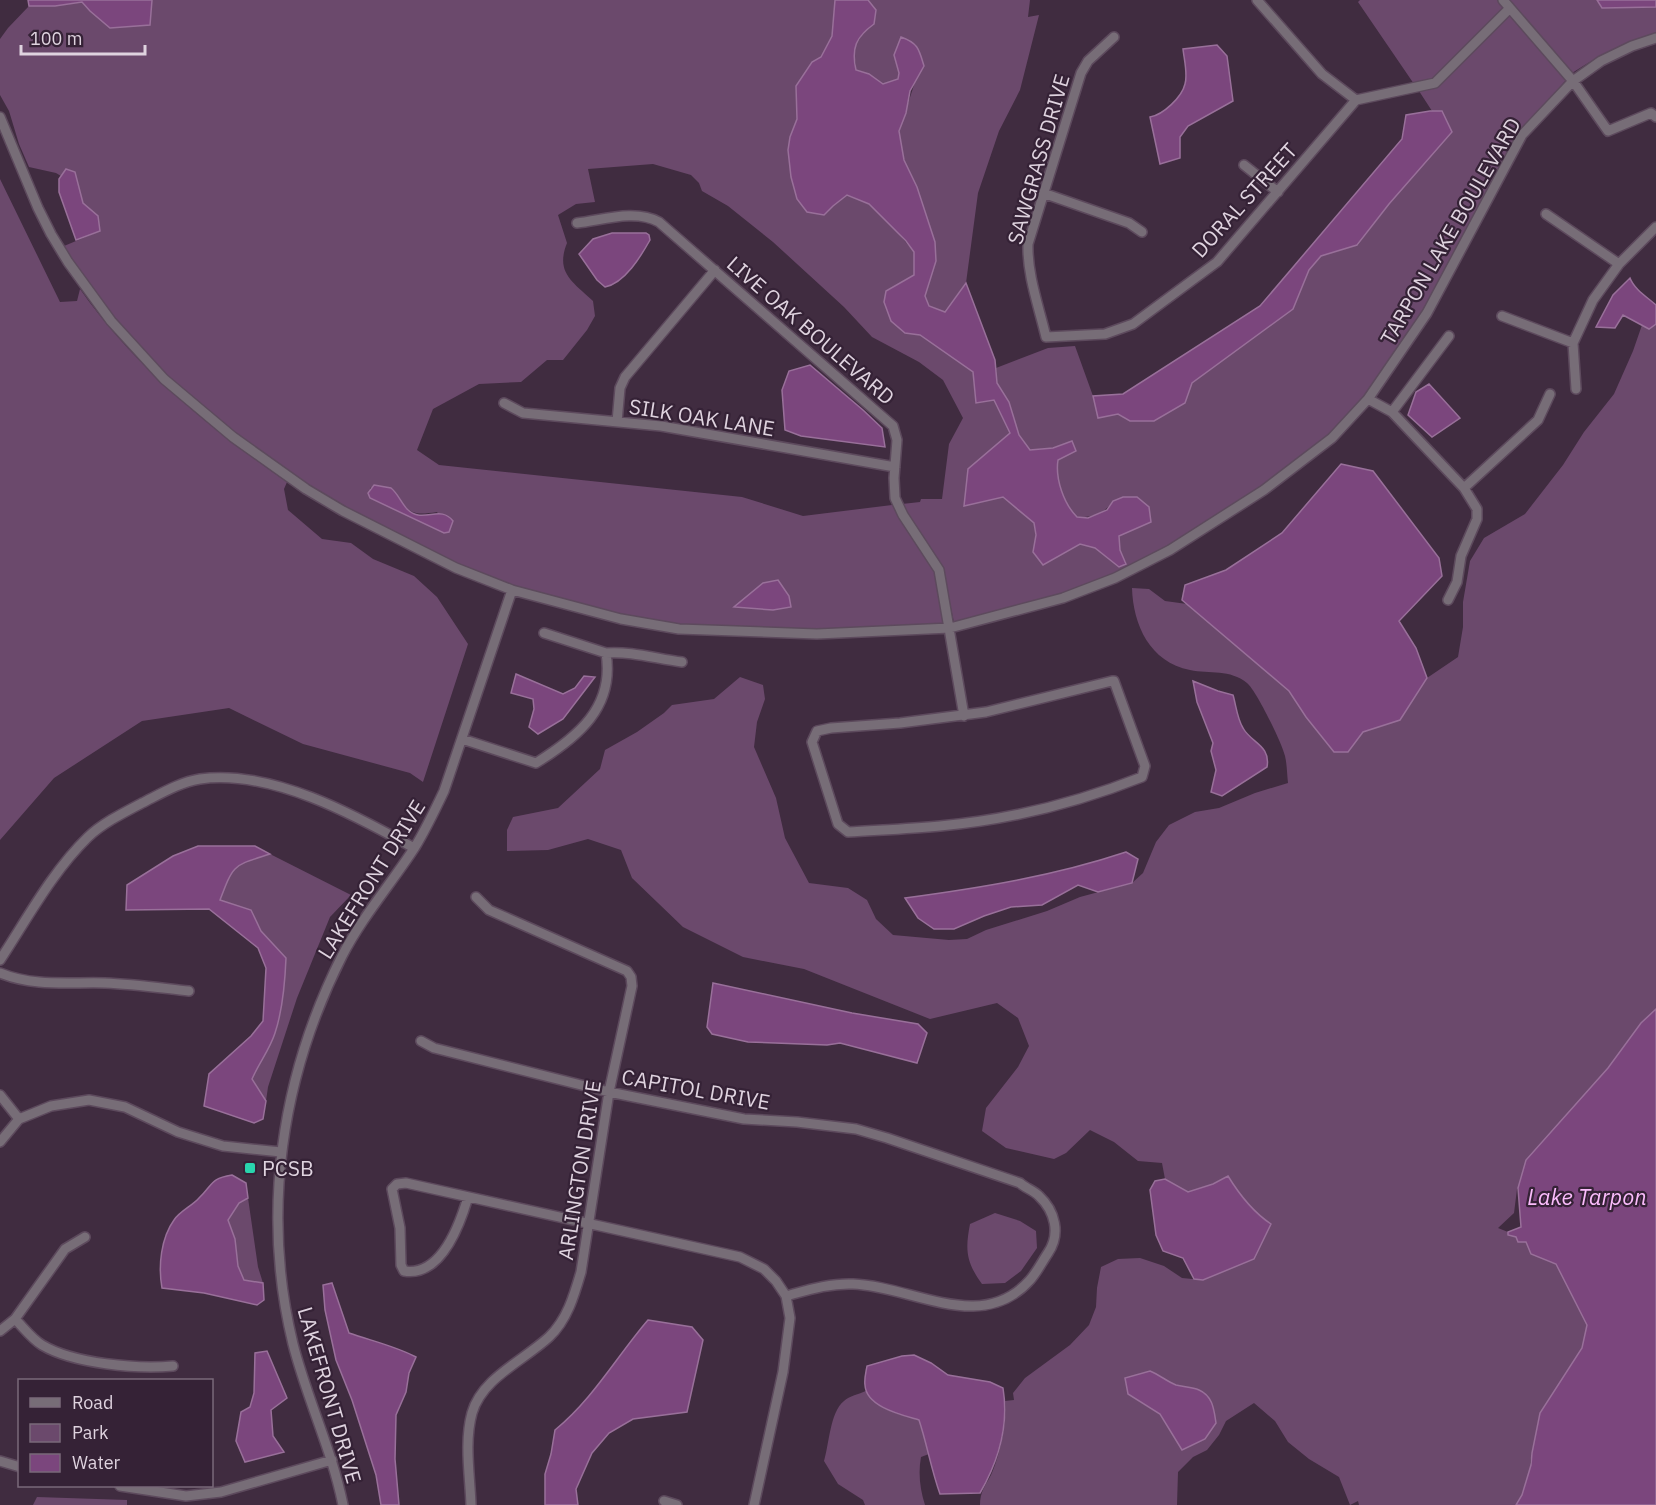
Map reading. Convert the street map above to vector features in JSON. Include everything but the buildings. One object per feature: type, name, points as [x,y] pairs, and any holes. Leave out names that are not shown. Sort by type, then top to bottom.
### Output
[{"type":"street","points":[[1257,0],[1322,74],[1356,100],[1435,83],[1506,4],[1573,81],[1608,131],[1651,113],[1656,117]]},
{"type":"street","name":"SAWGRASS DRIVE","points":[[1046,337],[1028,258],[1028,244],[1081,73],[1088,61],[1114,37]]},
{"type":"street","name":"TARPON LAKE BOULEVARD","points":[[0,117],[38,208],[68,262],[111,321],[164,379],[233,437],[306,489],[409,546],[512,590],[621,619],[679,629],[817,634],[950,628],[1063,598],[1115,578],[1170,550],[1281,477],[1332,438],[1368,399],[1427,313],[1522,135],[1573,81],[1601,61],[1632,46],[1656,38]]},
{"type":"street","name":"DORAL STREET","points":[[1046,337],[1105,334],[1133,324],[1217,262],[1356,100]]},
{"type":"street","points":[[1244,165],[1278,192]]},
{"type":"street","points":[[1043,193],[1129,223],[1143,232]]},
{"type":"street","points":[[1546,214],[1619,264]]},
{"type":"street","name":"LIVE OAK BOULEVARD","points":[[577,223],[638,215],[650,217],[659,222],[893,426],[897,440],[895,498],[903,515],[939,570],[964,716]]},
{"type":"street","points":[[1576,389],[1573,343],[1593,300],[1619,264],[1656,227]]},
{"type":"street","points":[[617,422],[620,388],[625,377],[715,270]]},
{"type":"street","points":[[1502,316],[1573,343]]},
{"type":"street","points":[[1392,412],[1449,336]]},
{"type":"street","points":[[1464,488],[1538,420],[1550,394]]},
{"type":"street","points":[[1368,399],[1392,412],[1464,488],[1478,509],[1477,519],[1465,543],[1457,582],[1448,600]]},
{"type":"street","name":"SILK OAK LANE","points":[[504,403],[523,413],[661,426],[895,467]]},
{"type":"street","name":"LAKEFRONT DRIVE","points":[[343,1505],[332,1460],[301,1370],[285,1308],[278,1236],[278,1189],[286,1116],[307,1038],[326,989],[359,926],[414,848],[444,791],[512,590]]},
{"type":"street","points":[[544,633],[606,653],[623,652],[682,662]]},
{"type":"street","points":[[462,739],[536,763],[555,751],[591,719],[603,699],[608,667],[606,653]]},
{"type":"street","points":[[1114,681],[1145,766],[1142,777],[1103,792],[1005,817],[942,826],[848,832],[838,824],[812,742],[817,731],[964,716],[1114,681]]},
{"type":"street","points":[[0,960],[56,876],[88,837],[116,816],[174,786],[200,779],[232,778],[288,789],[357,817],[414,848]]},
{"type":"street","name":"ARLINGTON DRIVE","points":[[471,1505],[468,1437],[472,1413],[479,1395],[499,1376],[550,1337],[566,1316],[575,1294],[581,1272],[609,1092],[632,986],[631,976],[627,971],[489,910],[476,897]]},
{"type":"street","points":[[0,973],[15,979],[39,983],[107,983],[189,991]]},
{"type":"street","name":"CAPITOL DRIVE","points":[[421,1041],[434,1048],[609,1092],[744,1119],[856,1129],[1020,1183],[1038,1195],[1054,1217],[1056,1231],[1054,1241],[1030,1280],[1011,1295],[978,1307],[967,1308],[855,1284],[827,1286],[786,1296]]},
{"type":"street","points":[[0,1095],[19,1119]]},
{"type":"street","points":[[0,1142],[19,1119],[51,1106],[89,1100],[125,1107],[178,1132],[223,1146],[281,1152]]},
{"type":"street","points":[[468,1197],[452,1240],[430,1264],[411,1272],[404,1271],[401,1265],[400,1228],[392,1189],[397,1184],[406,1183],[740,1257],[764,1269],[776,1281],[786,1296],[790,1318],[783,1372],[754,1505]]},
{"type":"street","points":[[0,1331],[15,1319],[65,1249],[86,1237]]},
{"type":"street","points":[[15,1319],[40,1345],[74,1358],[148,1368],[173,1366]]},
{"type":"street","points":[[128,1487],[186,1501],[332,1460]]},
{"type":"street","points":[[0,1461],[18,1466]]},
{"type":"street","points":[[664,1501],[677,1505]]},
{"type":"green space","points":[[152,0],[835,0],[832,36],[821,57],[812,63],[796,86],[797,119],[790,137],[833,206],[847,195],[869,204],[886,219],[914,252],[914,275],[886,291],[905,333],[920,335],[973,372],[976,403],[994,400],[1010,433],[987,454],[964,505],[1003,497],[1034,523],[1036,535],[1033,552],[1043,565],[1080,544],[1095,548],[1119,567],[1126,563],[1120,550],[1119,535],[1151,522],[1113,501],[1098,514],[1077,517],[1065,499],[1057,474],[1059,458],[1072,441],[1053,448],[1029,450],[1019,436],[1009,402],[997,383],[996,368],[1048,348],[1075,346],[1093,396],[1130,421],[1185,403],[1192,383],[1293,309],[1309,270],[1321,256],[1358,245],[1389,204],[1442,111],[1432,111],[1419,91],[1439,86],[1509,15],[1566,80],[1518,134],[1423,311],[1363,399],[1329,435],[1258,488],[1168,547],[1113,574],[1061,594],[954,623],[943,568],[902,504],[920,502],[921,499],[942,499],[949,444],[963,418],[943,380],[919,362],[872,337],[844,307],[773,242],[728,206],[702,191],[699,183],[691,175],[653,164],[588,169],[595,202],[576,204],[558,215],[567,243],[563,262],[565,270],[573,282],[593,301],[595,316],[587,330],[563,360],[547,360],[521,382],[479,384],[433,409],[417,450],[439,465],[742,497],[803,516],[892,505],[934,571],[944,624],[845,628],[747,628],[681,624],[631,616],[521,589],[456,563],[342,506],[273,461],[204,408],[141,349],[87,282],[64,246],[100,231],[83,203],[75,172],[66,169],[61,176],[29,167],[9,111],[0,95],[0,39],[29,6],[55,6],[82,2],[90,11],[150,25]],"holes":[[[373,487],[395,492],[404,505],[416,513],[437,512],[449,532],[444,533],[370,498],[370,488]]]},
{"type":"green space","points":[[868,0],[1030,0],[1028,17],[1039,15],[1020,90],[999,131],[978,193],[966,283],[944,312],[929,306],[925,296],[936,261],[917,187],[904,160],[899,131],[915,82],[894,55],[899,73],[898,79],[883,84],[869,74],[856,70],[854,49],[876,10]]},
{"type":"green space","points":[[1360,0],[1497,0],[1503,8],[1432,79],[1414,84],[1358,2]]},
{"type":"green space","points":[[1509,0],[1597,0],[1602,8],[1656,7],[1656,34],[1588,63],[1572,73]]},
{"type":"green space","points":[[0,179],[60,302],[77,301],[80,289],[124,344],[174,394],[229,440],[287,482],[284,489],[288,510],[322,539],[351,543],[373,559],[414,576],[437,597],[468,644],[423,782],[410,773],[303,744],[229,708],[142,721],[54,778],[0,840]]},
{"type":"green space","points":[[1656,324],[1656,1009],[1526,1183],[1517,1189],[1514,1213],[1498,1228],[1518,1240],[1537,1240],[1604,1321],[1540,1413],[1530,1463],[1542,1482],[1548,1505],[1359,1505],[1358,1501],[1350,1505],[1339,1477],[1309,1459],[1288,1442],[1275,1421],[1254,1403],[1226,1421],[1219,1435],[1207,1450],[1193,1457],[1178,1472],[1177,1505],[980,1505],[982,1493],[1000,1449],[1004,1428],[1005,1401],[1014,1400],[1013,1393],[1025,1378],[1070,1345],[1089,1325],[1096,1307],[1101,1267],[1118,1259],[1140,1258],[1164,1266],[1182,1278],[1203,1280],[1271,1224],[1247,1202],[1228,1176],[1213,1184],[1188,1192],[1165,1179],[1162,1163],[1138,1161],[1114,1142],[1090,1130],[1066,1153],[1054,1159],[1006,1148],[982,1131],[986,1108],[1018,1067],[1029,1046],[1018,1018],[997,1003],[930,1019],[804,969],[743,957],[683,927],[632,878],[621,850],[588,839],[548,850],[507,851],[507,830],[513,817],[558,808],[600,769],[605,750],[637,732],[672,705],[714,699],[740,677],[763,685],[765,699],[757,722],[754,747],[776,798],[785,838],[809,883],[848,888],[867,900],[876,919],[893,935],[949,940],[967,939],[986,930],[1047,911],[1080,897],[1132,883],[1143,873],[1156,842],[1169,825],[1195,812],[1219,808],[1255,793],[1288,783],[1283,749],[1268,717],[1247,683],[1234,676],[1176,666],[1164,659],[1146,640],[1140,628],[1132,588],[1149,589],[1165,601],[1187,604],[1289,691],[1306,717],[1348,752],[1363,732],[1400,720],[1427,678],[1458,657],[1463,627],[1463,602],[1470,561],[1484,538],[1525,514],[1563,465],[1584,432],[1614,394],[1642,325],[1649,329]],"holes":[[[1143,1375],[1161,1376],[1174,1384],[1200,1390],[1182,1449],[1160,1414],[1140,1402],[1125,1378]]]},
{"type":"green space","points":[[270,854],[351,895],[330,917],[297,998],[268,1087],[266,1101],[252,1079],[259,1061],[286,958],[261,931],[251,910],[219,901],[228,879],[236,868],[248,861]]},
{"type":"green space","points":[[248,1198],[258,1267],[263,1283],[244,1280],[238,1266],[235,1239],[228,1220],[239,1203]]},
{"type":"green space","points":[[995,1213],[1020,1221],[1036,1231],[1037,1248],[1021,1271],[1005,1283],[982,1284],[968,1256],[970,1224]]},
{"type":"green space","points":[[866,1391],[882,1407],[919,1420],[929,1454],[921,1457],[920,1463],[920,1481],[925,1505],[865,1505],[863,1500],[838,1484],[824,1461],[833,1421],[839,1406],[849,1398]]},
{"type":"green space","points":[[37,1497],[127,1500],[127,1505],[33,1505]]},
{"type":"water","points":[[28,0],[152,0],[150,25],[110,28],[82,2],[55,6],[29,6]]},
{"type":"water","points":[[835,0],[868,0],[876,10],[874,24],[856,44],[854,55],[856,70],[869,74],[883,84],[898,79],[899,73],[894,55],[901,37],[914,44],[924,66],[910,91],[906,113],[899,131],[904,160],[917,187],[935,242],[936,261],[925,296],[929,306],[945,312],[966,283],[995,360],[997,383],[1009,402],[1019,435],[1030,450],[1053,448],[1072,441],[1076,451],[1058,460],[1057,467],[1064,498],[1077,517],[1088,518],[1107,510],[1113,501],[1123,497],[1137,497],[1149,507],[1151,522],[1119,536],[1120,550],[1126,564],[1119,567],[1095,548],[1080,544],[1043,565],[1033,552],[1036,535],[1034,523],[1003,497],[964,506],[968,469],[1010,433],[994,400],[976,403],[973,372],[920,335],[905,333],[891,321],[884,302],[886,291],[914,275],[914,252],[869,204],[847,195],[824,215],[807,212],[797,199],[791,177],[788,150],[797,119],[796,86],[812,62],[821,57],[832,36]]},
{"type":"water","points":[[1597,0],[1656,0],[1656,7],[1602,8]]},
{"type":"water","points":[[1217,45],[1227,56],[1233,101],[1188,126],[1180,137],[1180,158],[1160,164],[1150,117],[1166,109],[1183,89],[1186,66],[1183,49]]},
{"type":"water","points":[[1442,111],[1452,132],[1389,204],[1357,245],[1321,256],[1309,270],[1293,309],[1192,383],[1185,403],[1154,421],[1130,421],[1118,414],[1098,418],[1093,396],[1123,394],[1260,306],[1402,139],[1406,115]]},
{"type":"water","points":[[66,169],[75,172],[83,203],[98,216],[100,231],[76,240],[59,192],[59,179]]},
{"type":"water","points":[[612,233],[646,233],[650,240],[626,275],[605,287],[597,280],[579,254],[593,239]]},
{"type":"water","points":[[1630,278],[1638,289],[1656,305],[1656,324],[1649,329],[1623,315],[1615,328],[1596,327],[1613,295]]},
{"type":"water","points":[[810,365],[882,428],[885,447],[801,436],[785,430],[782,390],[789,371]]},
{"type":"water","points":[[1429,384],[1460,418],[1432,437],[1408,415],[1416,392]]},
{"type":"water","points":[[1341,464],[1373,471],[1439,558],[1442,576],[1399,621],[1416,648],[1427,678],[1400,720],[1363,732],[1348,752],[1334,752],[1289,691],[1182,600],[1185,585],[1226,570],[1282,533]]},
{"type":"water","points":[[374,485],[391,488],[413,514],[441,514],[449,517],[453,521],[449,532],[444,533],[370,498],[368,493]]},
{"type":"water","points":[[778,580],[789,596],[791,607],[773,610],[734,607],[763,583]]},
{"type":"water","points":[[516,674],[563,694],[575,688],[584,676],[595,677],[563,719],[538,734],[529,727],[534,709],[533,699],[511,693]]},
{"type":"water","points":[[1193,681],[1233,695],[1243,728],[1266,754],[1267,767],[1222,796],[1211,792],[1216,770],[1211,751],[1213,743],[1197,702]]},
{"type":"water","points":[[198,846],[255,846],[270,854],[236,868],[220,900],[251,910],[261,931],[286,958],[278,1024],[252,1079],[266,1101],[263,1119],[254,1123],[204,1106],[209,1074],[251,1036],[263,1021],[266,968],[258,948],[209,909],[126,910],[127,885],[173,856]]},
{"type":"water","points":[[1126,852],[1138,859],[1132,883],[1098,892],[1078,885],[1042,905],[1011,907],[954,929],[934,929],[918,918],[905,898],[1017,880],[1072,868]]},
{"type":"water","points":[[713,983],[852,1013],[918,1024],[927,1033],[917,1063],[840,1043],[827,1045],[748,1042],[712,1034],[707,1027]]},
{"type":"water","name":"Lake Tarpon","points":[[1656,1009],[1656,1505],[1516,1505],[1522,1495],[1531,1465],[1540,1413],[1582,1348],[1587,1325],[1556,1264],[1531,1254],[1526,1242],[1518,1242],[1516,1237],[1508,1235],[1508,1232],[1521,1227],[1518,1188],[1526,1160],[1608,1068],[1641,1023]]},
{"type":"water","points":[[232,1175],[246,1183],[248,1198],[239,1203],[228,1220],[235,1239],[238,1266],[244,1280],[263,1283],[264,1300],[257,1305],[204,1293],[162,1288],[160,1271],[162,1252],[166,1235],[174,1220],[215,1180]]},
{"type":"water","points":[[1228,1176],[1247,1202],[1271,1224],[1254,1259],[1203,1280],[1194,1279],[1183,1258],[1163,1251],[1156,1235],[1150,1190],[1155,1181],[1165,1179],[1188,1192],[1213,1184]]},
{"type":"water","points":[[332,1283],[349,1333],[416,1357],[409,1373],[406,1392],[396,1415],[395,1459],[399,1505],[381,1505],[376,1475],[352,1400],[336,1360],[325,1310],[323,1285]]},
{"type":"water","points":[[648,1320],[692,1327],[703,1340],[687,1412],[633,1419],[609,1433],[592,1453],[576,1489],[578,1505],[545,1505],[545,1474],[555,1430],[593,1391]]},
{"type":"water","points":[[267,1351],[287,1398],[271,1410],[273,1436],[284,1452],[245,1462],[236,1441],[241,1412],[250,1407],[254,1393],[255,1353]]},
{"type":"water","points":[[914,1355],[948,1375],[990,1382],[1003,1388],[1004,1416],[1000,1443],[992,1469],[980,1493],[940,1494],[919,1420],[886,1409],[871,1399],[867,1393],[865,1380],[867,1366]]},
{"type":"water","points":[[1150,1371],[1176,1385],[1196,1389],[1207,1396],[1212,1404],[1216,1423],[1205,1439],[1182,1450],[1160,1414],[1128,1394],[1125,1378]]},
{"type":"place","name":"PCSB","points":[[250,1168]]}]
